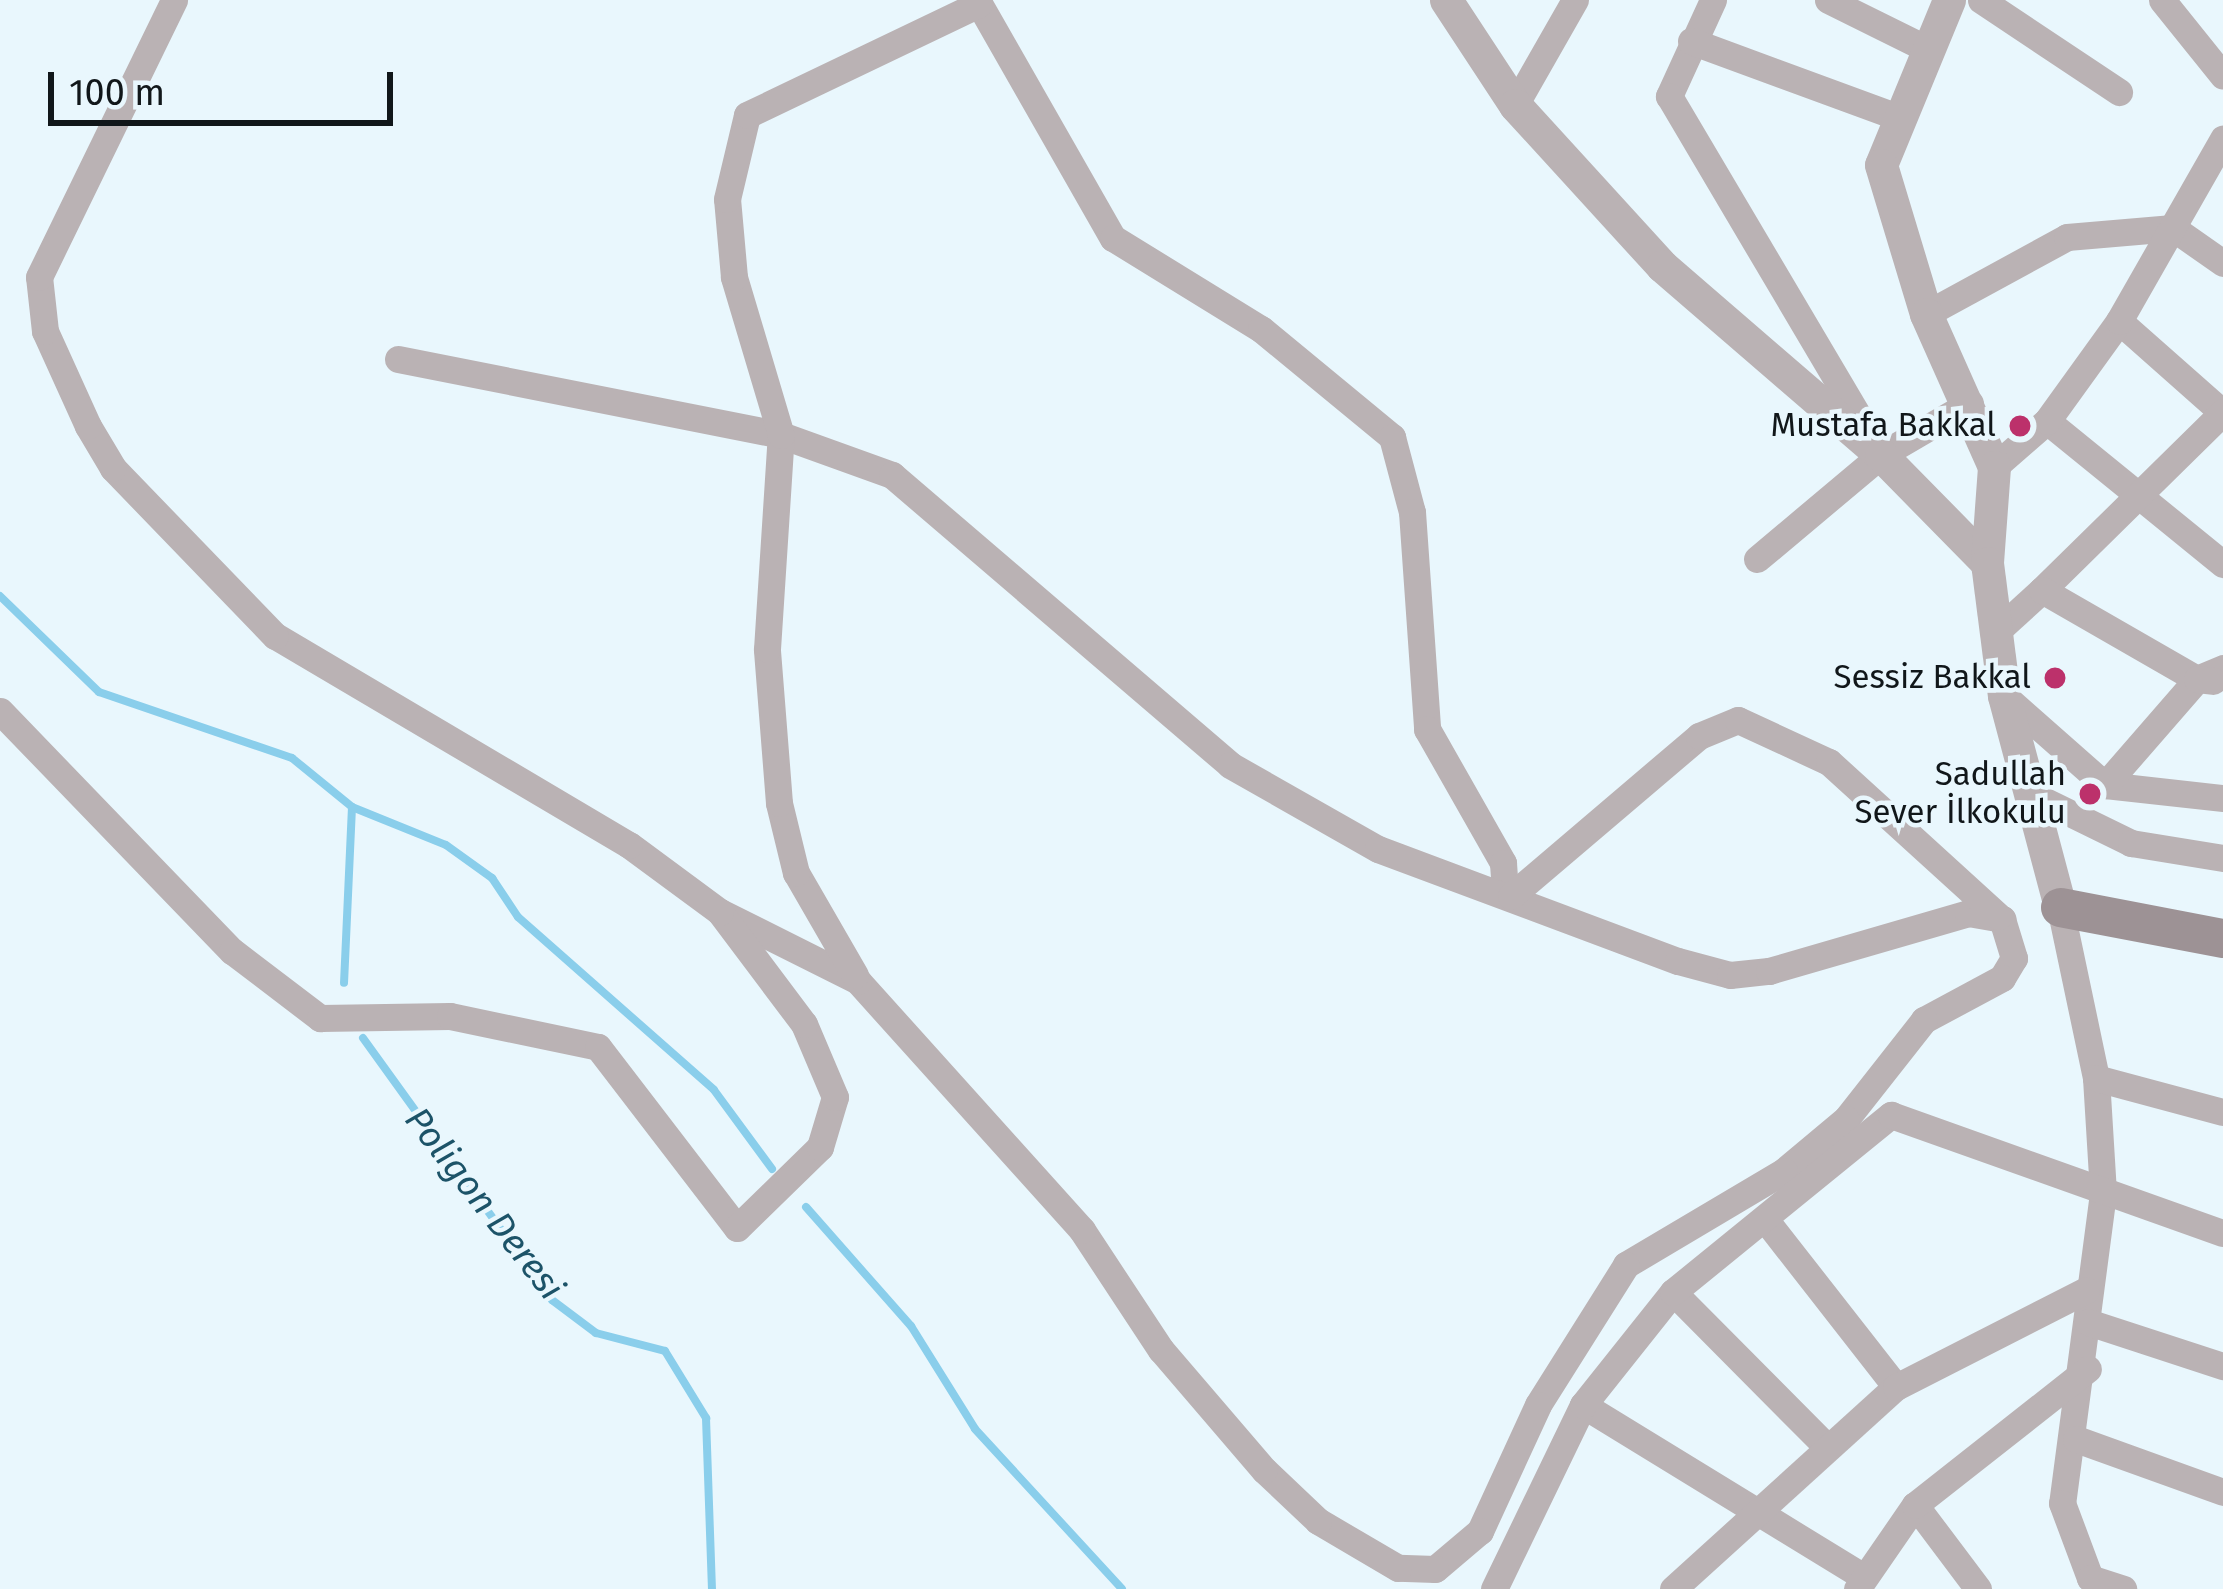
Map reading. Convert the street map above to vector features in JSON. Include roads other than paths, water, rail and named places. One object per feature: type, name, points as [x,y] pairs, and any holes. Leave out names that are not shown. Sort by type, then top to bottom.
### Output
[{"type":"main road","points":[[2060,908],[2223,938]]},
{"type":"street","points":[[174,0],[39,277],[45,331],[96,440],[274,636],[629,845],[720,912],[806,947],[858,981]]},
{"type":"street","points":[[1446,0],[1515,105],[1662,266],[1881,455],[1987,563]]},
{"type":"street","points":[[1515,105],[1575,0]]},
{"type":"street","points":[[1713,0],[1670,96],[1881,455]]},
{"type":"street","points":[[1828,0],[1925,48]]},
{"type":"street","points":[[1948,0],[1895,116],[1881,165],[1926,314],[1970,403],[1994,467],[1987,563],[2004,696],[2060,908],[2096,1078],[2103,1193],[2086,1290],[2088,1369],[2062,1502],[2090,1578],[2123,1589]]},
{"type":"street","points":[[1981,0],[2119,92]]},
{"type":"street","points":[[2162,0],[2223,76]]},
{"type":"street","points":[[978,2],[1113,238],[1262,329],[1392,437],[1412,512],[1426,729],[1503,863],[1508,894],[1699,736],[1738,720],[1829,762],[2002,919],[2014,958],[2002,978],[1924,1020],[1846,1119],[1784,1171],[1626,1265],[1538,1405],[1480,1532],[1436,1569],[1361,1552],[1264,1470],[1161,1350],[1082,1230],[858,981],[796,873],[779,803],[767,649],[781,435],[734,277],[727,200],[747,115],[978,2]]},
{"type":"street","points":[[1691,41],[1895,116]]},
{"type":"street","points":[[1994,467],[2047,421],[2119,321],[2223,139]]},
{"type":"street","points":[[1926,314],[2067,237],[2173,228],[2223,263]]},
{"type":"street","points":[[1998,630],[2138,501],[2223,413],[2119,321]]},
{"type":"street","points":[[398,359],[781,435],[892,475],[1230,765],[1378,850],[1730,975],[1838,959],[1968,913],[2002,919]]},
{"type":"street","points":[[1757,559],[1881,455],[1970,403]]},
{"type":"street","points":[[2047,421],[2138,501],[2223,564]]},
{"type":"street","points":[[2042,590],[2214,677],[2105,785]]},
{"type":"street","points":[[2004,696],[2105,785],[2223,798]]},
{"type":"street","points":[[0,711],[232,951],[320,1018],[450,1016],[598,1047],[737,1228],[820,1147],[835,1097],[769,977],[720,912]]},
{"type":"street","points":[[2029,793],[2132,843],[2223,857]]},
{"type":"street","points":[[769,977],[806,947]]},
{"type":"street","points":[[2096,1078],[2223,1112]]},
{"type":"street","points":[[1494,1589],[1583,1405],[1673,1292],[1768,1223],[1892,1115],[2223,1233]]},
{"type":"street","points":[[1768,1223],[1896,1387]]},
{"type":"street","points":[[1672,1589],[1824,1444],[1896,1387],[2086,1290]]},
{"type":"street","points":[[1673,1292],[1824,1444]]},
{"type":"street","points":[[2088,1322],[2223,1366]]},
{"type":"street","points":[[1583,1405],[1755,1510],[1859,1582],[1915,1505],[2088,1369]]},
{"type":"street","points":[[2076,1439],[2223,1492]]},
{"type":"street","points":[[1915,1505],[1978,1589]]},
{"type":"waterway","name":"Poligon Deresi","points":[[0,596],[99,692],[292,758],[352,807],[344,983]]},
{"type":"waterway","points":[[352,807],[446,845],[492,878],[518,917],[714,1090],[772,1169]]},
{"type":"waterway","name":"Poligon Deresi","points":[[363,1038],[552,1300],[596,1333],[665,1351],[706,1418],[712,1589]]},
{"type":"waterway","points":[[806,1207],[911,1326],[975,1429],[1122,1589]]},
{"type":"place","name":"Mustafa Bakkal","points":[[2020,426]]},
{"type":"place","name":"Sessiz Bakkal","points":[[2055,678]]},
{"type":"place","name":"Sadullah Sever İlkokulu","points":[[2090,794]]}]
